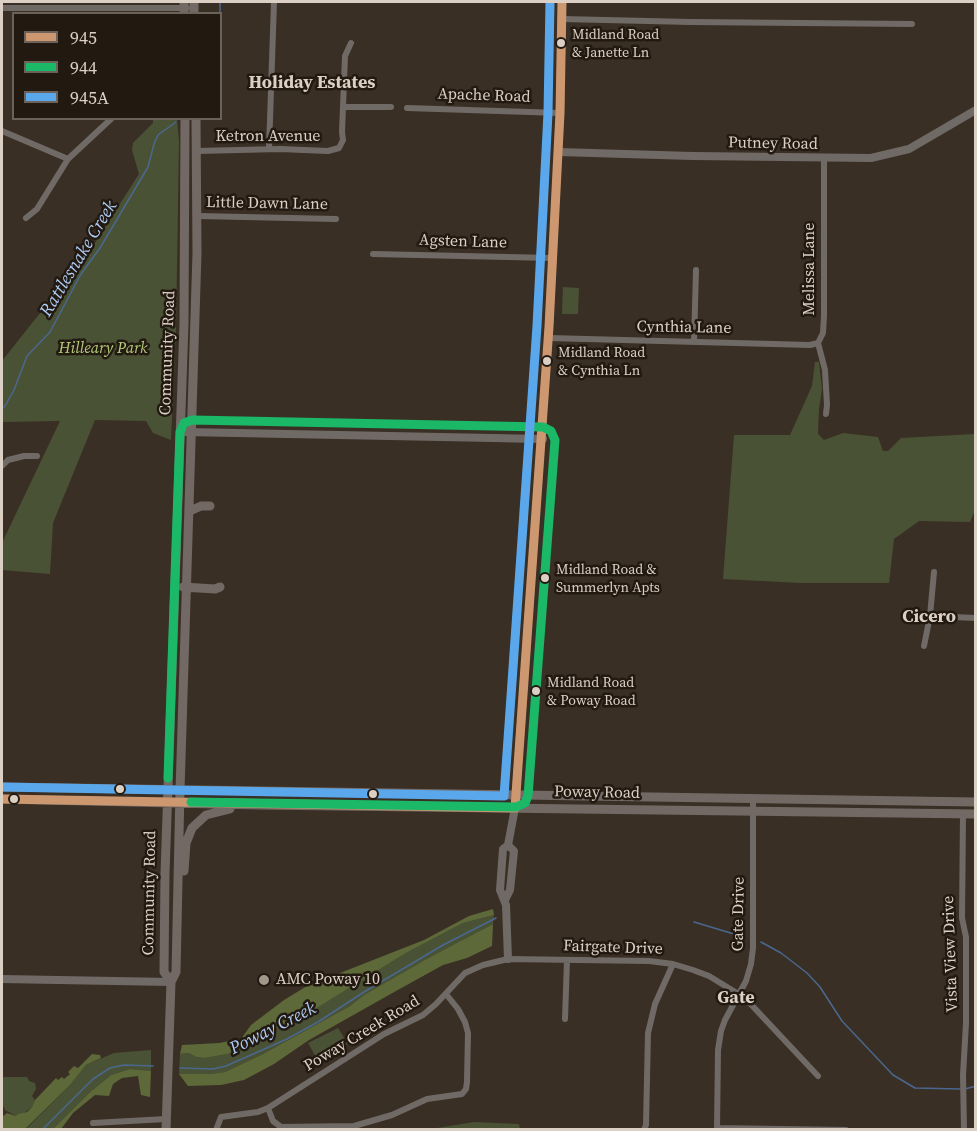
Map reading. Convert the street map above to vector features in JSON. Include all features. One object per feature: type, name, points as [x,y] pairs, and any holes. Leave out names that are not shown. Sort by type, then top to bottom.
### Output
[{"type":"main road","points":[[515,808],[549,338],[560,112],[562,2]]},
{"type":"main road","name":"Community Road","points":[[165,1126],[171,981],[176,972],[178,917],[179,803],[198,216],[197,151],[191,120]]},
{"type":"main road","name":"Community Road","points":[[171,981],[164,972],[166,803],[181,432],[186,170],[191,120]]},
{"type":"main road","points":[[186,170],[191,184],[191,212],[193,216],[198,216]]},
{"type":"main road","points":[[186,217],[190,225],[190,252],[197,254]]},
{"type":"main road","points":[[190,512],[201,506],[210,506]]},
{"type":"main road","points":[[178,511],[182,537],[181,584],[187,588],[215,589],[220,587],[195,581],[188,574]]},
{"type":"main road","points":[[174,607],[181,610],[182,642],[185,652]]},
{"type":"main road","points":[[174,645],[178,685],[184,688]]},
{"type":"main road","name":"Poway Road","points":[[2,787],[975,802]]},
{"type":"main road","points":[[4,800],[25,794],[60,795],[68,788]]},
{"type":"main road","points":[[275,805],[300,801],[333,801],[341,793]]},
{"type":"main road","points":[[339,806],[350,798],[386,798],[401,793]]},
{"type":"main road","points":[[560,808],[575,803],[608,803],[614,797]]},
{"type":"main road","points":[[609,808],[616,802],[647,802],[664,798]]},
{"type":"main road","name":"Poway Road","points":[[4,800],[975,813]]},
{"type":"main road","points":[[837,811],[850,808],[878,808],[881,801]]},
{"type":"main road","points":[[883,812],[890,807],[934,807],[950,801]]},
{"type":"main road","points":[[178,917],[182,907],[186,843],[192,828],[200,819],[213,812],[259,805]]},
{"type":"main road","points":[[165,901],[171,908],[171,926],[177,937]]},
{"type":"street","points":[[269,149],[274,2]]},
{"type":"street","points":[[2,8],[61,4],[189,8]]},
{"type":"street","points":[[562,19],[912,24]]},
{"type":"street","points":[[351,43],[345,56],[343,107],[391,107]]},
{"type":"street","name":"Ketron Avenue","points":[[197,151],[269,149],[328,151],[339,148],[344,140],[343,107]]},
{"type":"street","name":"Apache Road","points":[[407,108],[560,112]]},
{"type":"street","name":"Putney Road","points":[[558,152],[871,158],[902,151],[922,142],[975,110]]},
{"type":"street","points":[[26,218],[37,209],[68,159],[110,120]]},
{"type":"street","points":[[2,131],[68,159]]},
{"type":"street","name":"Melissa Lane","points":[[824,158],[824,316],[823,333],[818,343],[825,370],[826,414]]},
{"type":"street","name":"Little Dawn Lane","points":[[198,216],[336,219]]},
{"type":"street","name":"Agsten Lane","points":[[372,254],[552,258]]},
{"type":"street","points":[[694,342],[696,270]]},
{"type":"street","name":"Cynthia Lane","points":[[549,338],[810,345],[818,343]]},
{"type":"street","points":[[181,432],[543,439]]},
{"type":"street","points":[[2,466],[8,460],[37,456]]},
{"type":"street","points":[[924,646],[930,616],[934,572]]},
{"type":"street","points":[[930,616],[975,618]]},
{"type":"street","name":"Gate Drive","points":[[717,1129],[718,1050],[725,1020],[746,981],[753,948],[753,799]]},
{"type":"street","points":[[508,959],[505,900],[510,890],[514,851],[508,845],[515,808]]},
{"type":"street","name":"Vista View Drive","points":[[963,814],[962,918],[966,937],[964,1130]]},
{"type":"street","name":"Fairgate Drive","points":[[508,959],[649,961],[673,964],[709,976],[739,992],[818,1076]]},
{"type":"street","name":"Poway Creek Road","points":[[216,1130],[221,1117],[258,1112],[268,1108],[384,1034],[423,1016],[465,973],[483,965],[508,959]]},
{"type":"street","points":[[565,1019],[567,960]]},
{"type":"street","points":[[644,1130],[648,1033],[655,1004],[673,964]]},
{"type":"street","points":[[2,979],[171,981]]},
{"type":"street","points":[[268,1108],[273,1121],[281,1127],[347,1127],[375,1121],[427,1099],[462,1094],[467,1082],[468,1033],[458,1009],[446,994]]},
{"type":"street","points":[[93,1123],[165,1126]]},
{"type":"street","points":[[717,1129],[846,1130]]},
{"type":"green space","name":"Hilleary Park","points":[[153,120],[177,120],[179,141],[176,328],[171,440],[153,433],[146,421],[95,420],[53,523],[50,574],[2,570],[2,543],[60,421],[2,422],[2,361],[93,246],[139,174],[132,150],[133,143],[153,123]]},
{"type":"green space","points":[[563,287],[579,288],[578,314],[562,314]]},
{"type":"green space","points":[[815,362],[819,362],[822,389],[818,434],[824,440],[843,433],[878,437],[883,451],[888,451],[901,438],[975,434],[975,510],[970,522],[919,521],[894,539],[889,583],[801,583],[723,579],[734,435],[790,435],[812,386]]},
{"type":"green space","points":[[493,909],[494,915],[463,923],[406,953],[317,1008],[228,1054],[205,1058],[189,1053],[180,1054],[182,1045],[241,1039],[251,1025],[307,986],[424,940],[469,916]]},
{"type":"green space","points":[[494,915],[493,924],[263,1054],[225,1072],[179,1074],[180,1054],[189,1053],[205,1058],[228,1054],[317,1008],[406,953],[463,923]]},
{"type":"green space","points":[[493,924],[492,946],[467,958],[443,965],[309,1040],[274,1064],[244,1080],[221,1085],[188,1086],[179,1074],[225,1072],[263,1054],[350,1006],[364,995],[427,959]]},
{"type":"green space","points":[[338,1028],[348,1044],[318,1061],[308,1043]]},
{"type":"green space","points":[[151,1050],[151,1071],[130,1069],[111,1075],[89,1093],[53,1129],[25,1130],[70,1085],[86,1065],[114,1053]]},
{"type":"green space","points":[[92,1054],[100,1055],[101,1058],[86,1065],[70,1085],[25,1129],[2,1129],[2,1117],[7,1113],[16,1116],[27,1112],[56,1078],[64,1079],[74,1066],[78,1068]]},
{"type":"green space","points":[[130,1069],[151,1071],[150,1097],[141,1095],[138,1076],[122,1078],[113,1084],[109,1096],[95,1095],[73,1113],[61,1129],[53,1129],[89,1093],[111,1075]]},
{"type":"green space","points":[[2,1077],[27,1077],[29,1081],[35,1083],[36,1089],[32,1096],[35,1100],[32,1107],[16,1116],[5,1110],[2,1103]]},
{"type":"green space","points":[[474,1122],[519,1124],[520,1129],[431,1129]]},
{"type":"waterway","name":"Rattlesnake Creek","points":[[220,2],[220,12]]},
{"type":"waterway","name":"Rattlesnake Creek","points":[[2,409],[14,390],[27,356],[50,332],[81,274],[100,248],[148,167],[158,135],[176,122]]},
{"type":"waterway","name":"Poway Creek","points":[[180,1068],[213,1069],[226,1066],[287,1039],[443,945],[496,918]]},
{"type":"waterway","points":[[694,922],[744,937]]},
{"type":"waterway","points":[[761,942],[781,953],[807,973],[820,987],[842,1021],[893,1075],[915,1088],[960,1089]]},
{"type":"waterway","name":"Poway Creek","points":[[42,1130],[93,1079],[110,1068],[124,1065],[153,1066]]},
{"type":"waterway","points":[[965,1089],[976,1086]]},
{"type":"transit line","name":"945A","points":[[2,787],[504,796],[537,326],[548,113],[550,2]]},
{"type":"transit line","name":"945","points":[[2,799],[515,808],[549,327],[560,113],[562,2]]},
{"type":"transit line","name":"944","points":[[168,778],[180,432],[184,423],[192,420],[543,427],[551,431],[555,440],[528,796],[525,803],[516,807],[191,802]]},
{"type":"place","name":"Midland Road & Janette Ln","points":[[561,43]]},
{"type":"place","name":"Midland Road & Cynthia Ln","points":[[547,361]]},
{"type":"place","name":"Midland Road & Summerlyn Apts","points":[[545,578]]},
{"type":"place","name":"Midland Road & Poway Road","points":[[536,691]]},
{"type":"place","name":"AMC Poway 10","points":[[264,980]]},
{"type":"district","name":"Holiday Estates","points":[[312,83]]},
{"type":"district","name":"Cicero","points":[[929,617]]},
{"type":"district","name":"Gate","points":[[736,998]]}]
